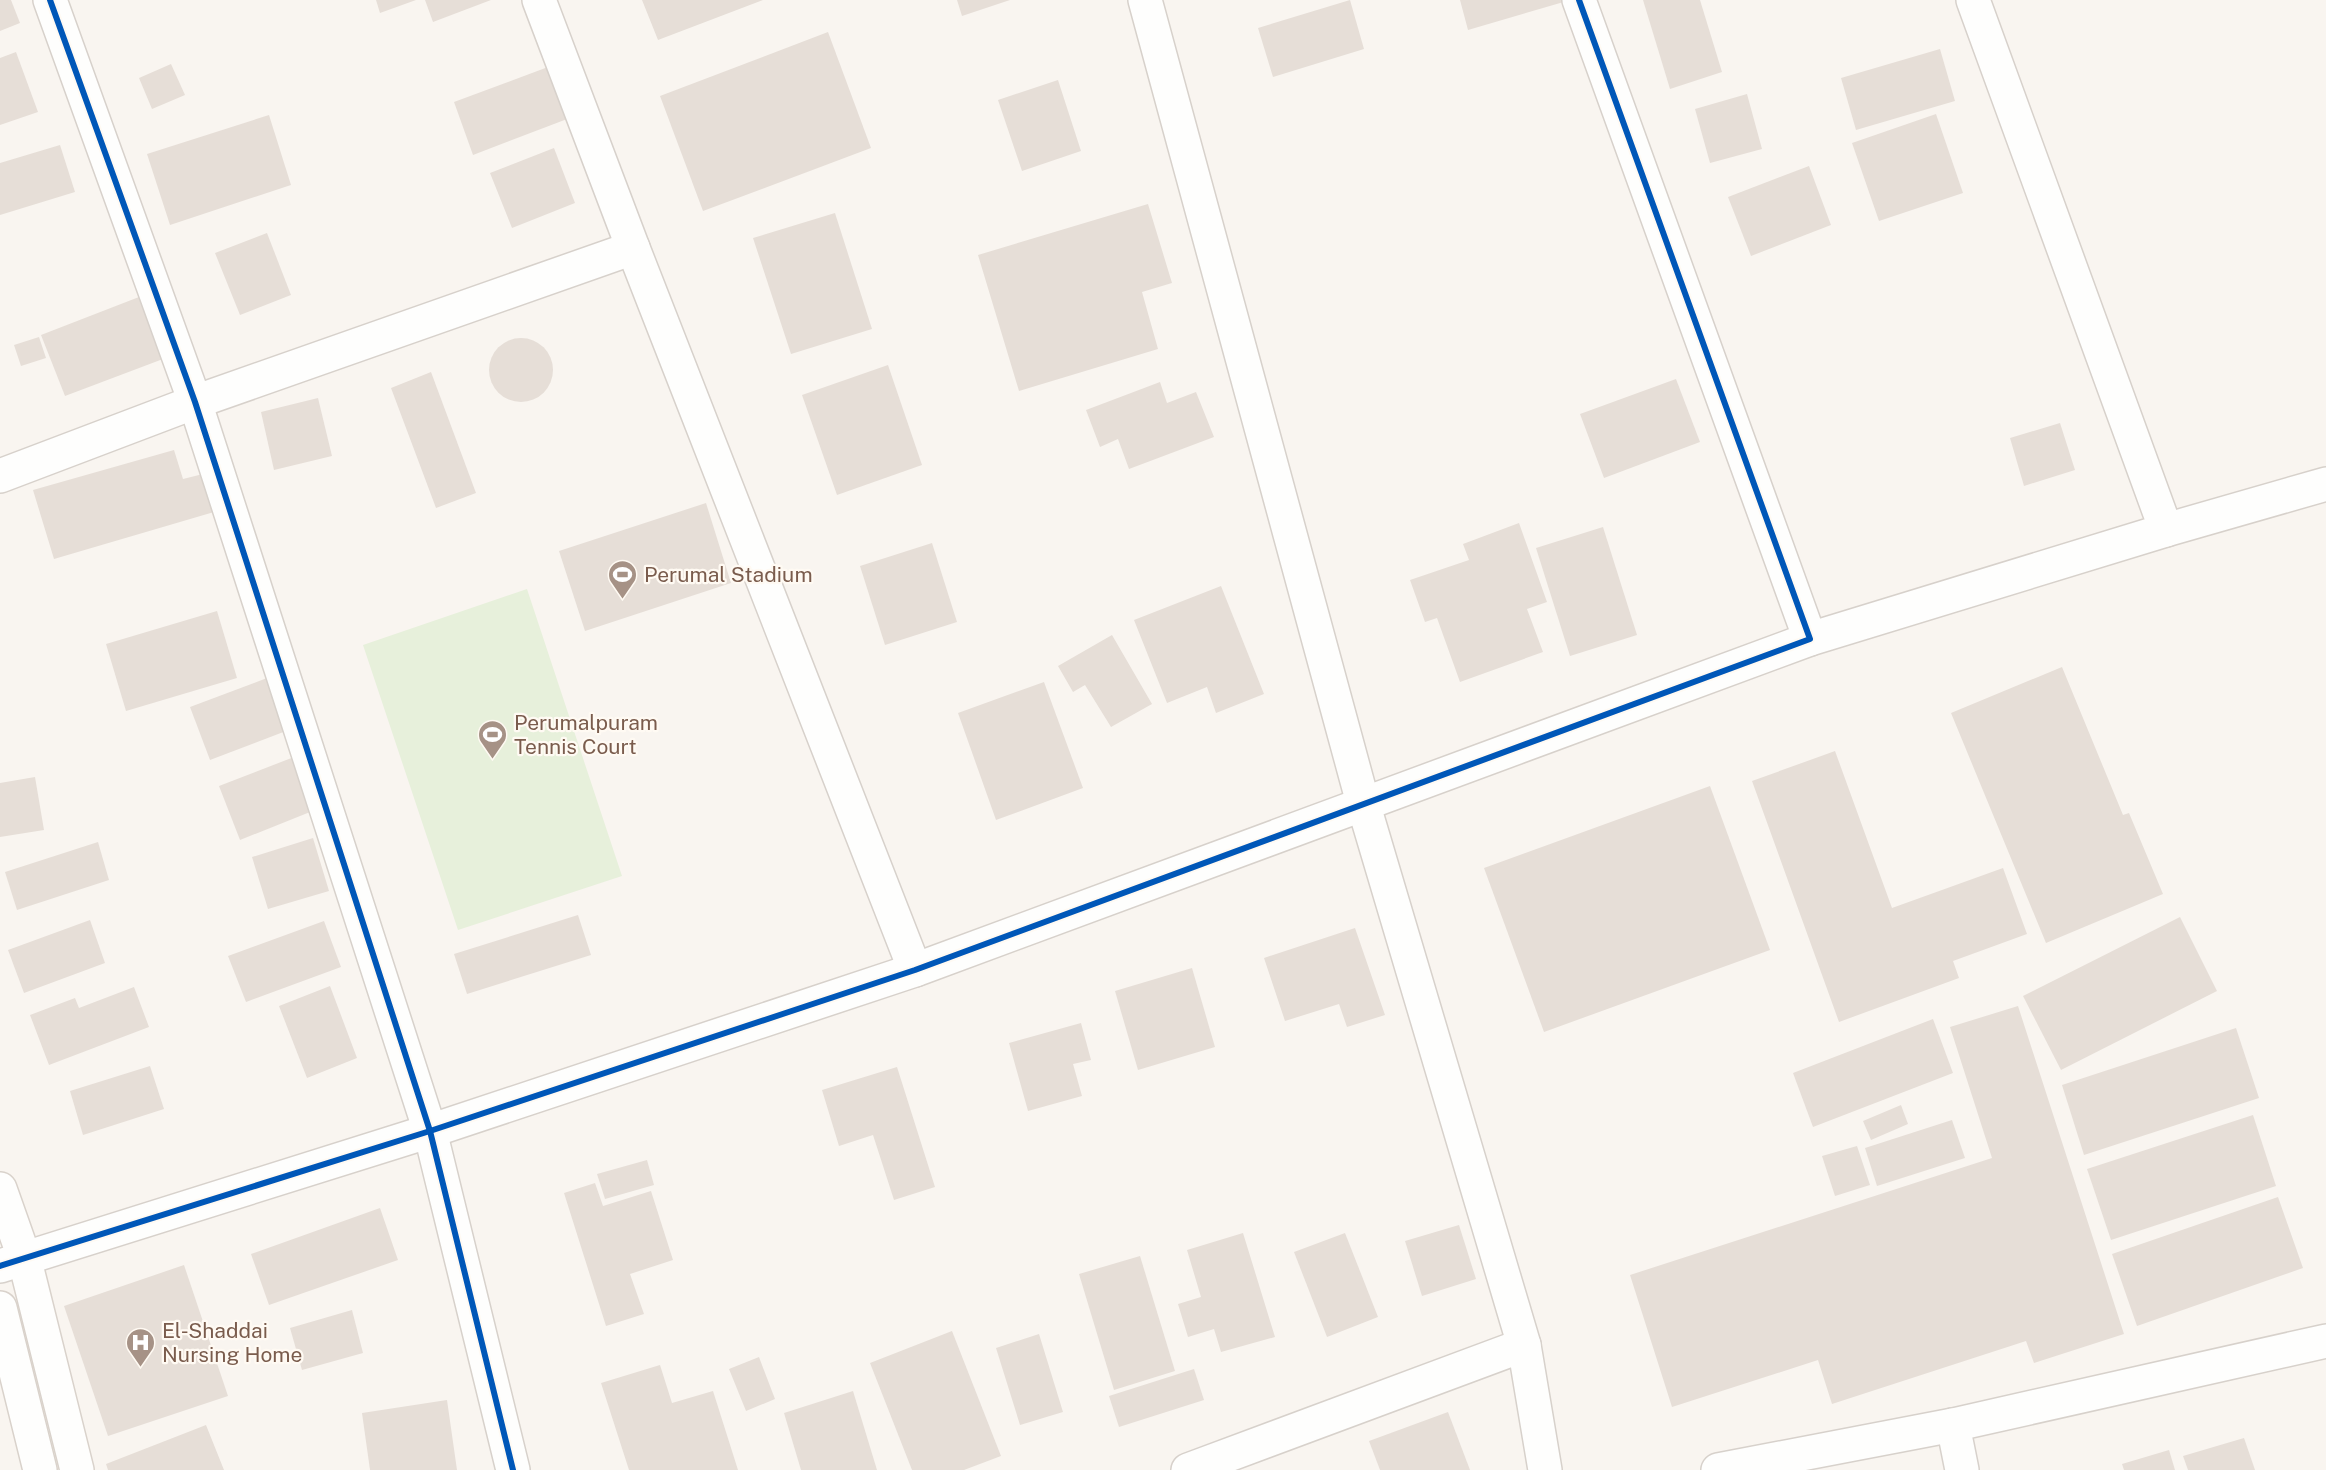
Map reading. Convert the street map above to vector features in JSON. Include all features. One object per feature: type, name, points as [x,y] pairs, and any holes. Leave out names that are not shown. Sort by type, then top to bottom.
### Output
[{"type":"street","points":[[50,0],[195,402],[430,1131],[513,1470]]},
{"type":"street","points":[[539,0],[633,248],[915,970]]},
{"type":"street","points":[[1145,0],[1363,803],[1524,1345],[1545,1470]]},
{"type":"street","points":[[1579,0],[1810,639]]},
{"type":"street","points":[[1973,0],[2166,530]]},
{"type":"street","points":[[0,476],[195,402],[633,248]]},
{"type":"street","points":[[12,1262],[430,1131],[915,970],[1810,639],[2166,530],[2323,496]]},
{"type":"street","points":[[0,1189],[12,1262],[77,1470]]},
{"type":"street","points":[[0,1308],[40,1470]]},
{"type":"street","points":[[1718,1470],[1953,1425],[2326,1341]]},
{"type":"street","points":[[1188,1470],[1524,1345]]},
{"type":"street","points":[[1953,1425],[1962,1470]]},
{"type":"green space","name":"Perumalpuram Tennis Court","points":[[527,589],[622,876],[458,930],[363,645]]},
{"type":"building","points":[[0,0],[11,0],[20,23],[0,31]]},
{"type":"building","points":[[376,0],[416,0],[380,13]]},
{"type":"building","points":[[425,0],[491,0],[433,22]]},
{"type":"building","points":[[642,0],[763,0],[658,40]]},
{"type":"building","points":[[957,0],[1010,0],[962,16]]},
{"type":"building","points":[[1350,0],[1364,49],[1273,77],[1258,28]]},
{"type":"building","points":[[1460,0],[1567,0],[1567,1],[1468,30]]},
{"type":"building","points":[[1643,0],[1700,0],[1722,72],[1670,89]]},
{"type":"building","points":[[828,32],[871,148],[703,211],[660,96]]},
{"type":"building","points":[[1940,49],[1955,101],[1856,130],[1841,78]]},
{"type":"building","points":[[16,52],[38,112],[0,125],[0,58]]},
{"type":"building","points":[[171,64],[185,95],[152,109],[139,78]]},
{"type":"building","points":[[556,64],[575,116],[473,155],[454,102]]},
{"type":"building","points":[[1058,80],[1081,151],[1022,171],[998,100]]},
{"type":"building","points":[[1747,94],[1762,149],[1710,163],[1695,109]]},
{"type":"building","points":[[1936,114],[1963,193],[1879,221],[1852,143]]},
{"type":"building","points":[[269,115],[291,185],[170,225],[147,154]]},
{"type":"building","points":[[60,145],[75,192],[0,215],[0,163]]},
{"type":"building","points":[[554,148],[575,203],[512,228],[490,173]]},
{"type":"building","points":[[1809,166],[1831,225],[1751,256],[1728,197]]},
{"type":"building","points":[[1148,204],[1172,283],[1142,292],[1158,349],[1019,391],[978,255]]},
{"type":"building","points":[[835,213],[872,329],[791,354],[753,238]]},
{"type":"building","points":[[267,233],[291,295],[240,315],[215,253]]},
{"type":"building","points":[[139,297],[163,359],[65,396],[41,335]]},
{"type":"building","points":[[39,337],[46,358],[21,366],[14,345]]},
{"type":"building","points":[[515,338],[527,338],[544,347],[551,358],[553,370],[551,382],[544,393],[527,402],[515,402],[503,397],[494,388],[489,376],[489,364],[494,352],[503,343]]},
{"type":"building","points":[[888,365],[922,465],[837,495],[802,395]]},
{"type":"building","points":[[431,372],[476,493],[436,508],[391,388]]},
{"type":"building","points":[[1676,379],[1700,442],[1604,478],[1580,414]]},
{"type":"building","points":[[1160,382],[1167,403],[1196,392],[1214,437],[1129,469],[1118,439],[1100,447],[1086,410]]},
{"type":"building","points":[[318,398],[332,456],[274,470],[261,412]]},
{"type":"building","points":[[2060,423],[2075,470],[2024,486],[2010,438]]},
{"type":"building","points":[[174,450],[183,479],[203,474],[214,512],[54,559],[33,490]]},
{"type":"building","points":[[706,503],[731,583],[585,631],[559,551]]},
{"type":"building","points":[[1519,523],[1547,602],[1527,609],[1543,652],[1460,682],[1437,618],[1425,622],[1410,580],[1469,560],[1463,544]]},
{"type":"building","points":[[1603,527],[1637,635],[1570,656],[1536,548]]},
{"type":"building","points":[[932,543],[957,622],[885,645],[860,566]]},
{"type":"building","points":[[1221,586],[1264,694],[1216,713],[1207,687],[1167,703],[1134,620]]},
{"type":"building","points":[[217,611],[237,678],[126,711],[106,644]]},
{"type":"building","points":[[1112,635],[1152,704],[1111,727],[1085,685],[1073,692],[1058,666]]},
{"type":"building","points":[[2062,667],[2123,815],[2129,813],[2163,894],[2046,943],[1951,713]]},
{"type":"building","points":[[267,678],[286,731],[210,760],[190,707]]},
{"type":"building","points":[[1044,682],[1083,788],[996,820],[958,713]]},
{"type":"building","points":[[1835,751],[1892,908],[2003,868],[2027,934],[1953,961],[1959,978],[1839,1022],[1752,781]]},
{"type":"building","points":[[294,757],[315,810],[240,840],[219,786]]},
{"type":"building","points":[[35,777],[44,830],[0,837],[0,783]]},
{"type":"building","points":[[1710,786],[1770,950],[1544,1032],[1484,868]]},
{"type":"building","points":[[313,838],[329,891],[268,909],[252,857]]},
{"type":"building","points":[[98,842],[109,880],[17,910],[5,872]]},
{"type":"building","points":[[578,915],[591,955],[467,994],[454,954]]},
{"type":"building","points":[[2180,917],[2217,991],[2061,1070],[2023,996]]},
{"type":"building","points":[[90,920],[105,963],[24,993],[8,950]]},
{"type":"building","points":[[324,921],[341,967],[246,1002],[228,956]]},
{"type":"building","points":[[1355,928],[1385,1015],[1347,1027],[1339,1004],[1285,1021],[1264,958]]},
{"type":"building","points":[[1192,968],[1215,1047],[1138,1070],[1115,991]]},
{"type":"building","points":[[330,986],[357,1058],[307,1078],[279,1006]]},
{"type":"building","points":[[134,987],[149,1027],[49,1065],[30,1015],[75,998],[79,1008]]},
{"type":"building","points":[[2018,1006],[2124,1334],[2034,1363],[2026,1341],[1832,1404],[1818,1360],[1672,1407],[1630,1275],[1992,1158],[1950,1027]]},
{"type":"building","points":[[1933,1019],[1953,1073],[1813,1127],[1793,1073]]},
{"type":"building","points":[[1081,1023],[1091,1060],[1073,1064],[1082,1096],[1028,1111],[1009,1043]]},
{"type":"building","points":[[2236,1028],[2259,1098],[2084,1155],[2062,1085]]},
{"type":"building","points":[[150,1066],[164,1109],[83,1135],[70,1091]]},
{"type":"building","points":[[897,1067],[935,1187],[894,1200],[873,1135],[839,1146],[822,1090]]},
{"type":"building","points":[[1901,1105],[1908,1124],[1871,1140],[1863,1121]]},
{"type":"building","points":[[2253,1115],[2276,1186],[2111,1240],[2087,1169]]},
{"type":"building","points":[[1952,1120],[1965,1158],[1877,1186],[1865,1148]]},
{"type":"building","points":[[1857,1146],[1870,1185],[1835,1196],[1822,1156]]},
{"type":"building","points":[[647,1160],[654,1185],[605,1199],[597,1174]]},
{"type":"building","points":[[595,1183],[603,1206],[651,1191],[673,1260],[630,1274],[644,1314],[606,1326],[564,1193]]},
{"type":"building","points":[[2278,1197],[2303,1268],[2137,1326],[2112,1254]]},
{"type":"building","points":[[380,1208],[398,1260],[269,1305],[251,1254]]},
{"type":"building","points":[[1459,1225],[1476,1279],[1422,1296],[1405,1241]]},
{"type":"building","points":[[1243,1233],[1275,1337],[1221,1352],[1214,1329],[1188,1337],[1178,1304],[1201,1297],[1187,1250]]},
{"type":"building","points":[[1345,1233],[1378,1317],[1327,1337],[1294,1252]]},
{"type":"building","points":[[1140,1256],[1175,1371],[1114,1390],[1079,1274]]},
{"type":"building","points":[[184,1265],[228,1396],[108,1436],[64,1306]]},
{"type":"building","points":[[352,1310],[363,1353],[302,1370],[290,1328]]},
{"type":"building","points":[[952,1331],[1001,1456],[964,1470],[912,1470],[870,1363]]},
{"type":"building","points":[[1039,1334],[1063,1412],[1020,1425],[996,1348]]},
{"type":"building","points":[[759,1357],[775,1399],[746,1411],[729,1369]]},
{"type":"building","points":[[660,1365],[672,1403],[713,1391],[738,1470],[629,1470],[601,1383]]},
{"type":"building","points":[[1194,1369],[1204,1400],[1119,1427],[1109,1396]]},
{"type":"building","points":[[853,1391],[877,1470],[801,1470],[784,1413]]},
{"type":"building","points":[[447,1400],[457,1470],[370,1470],[362,1413]]},
{"type":"building","points":[[1448,1412],[1470,1470],[1380,1470],[1369,1441]]},
{"type":"building","points":[[206,1425],[224,1470],[108,1470],[106,1464]]},
{"type":"building","points":[[2244,1438],[2255,1470],[2188,1470],[2183,1456]]},
{"type":"building","points":[[2169,1450],[2175,1470],[2124,1470],[2122,1464]]},
{"type":"cycle path","points":[[50,0],[195,402],[430,1131],[513,1470]]},
{"type":"cycle path","points":[[0,1266],[430,1131],[915,970],[1810,639],[1579,0]]},
{"type":"place","name":"Perumal Stadium","points":[[623,600]]},
{"type":"place","name":"Perumalpuram Tennis Court","points":[[493,760]]},
{"type":"place","name":"El-Shaddai Nursing Home","points":[[141,1368]]}]
